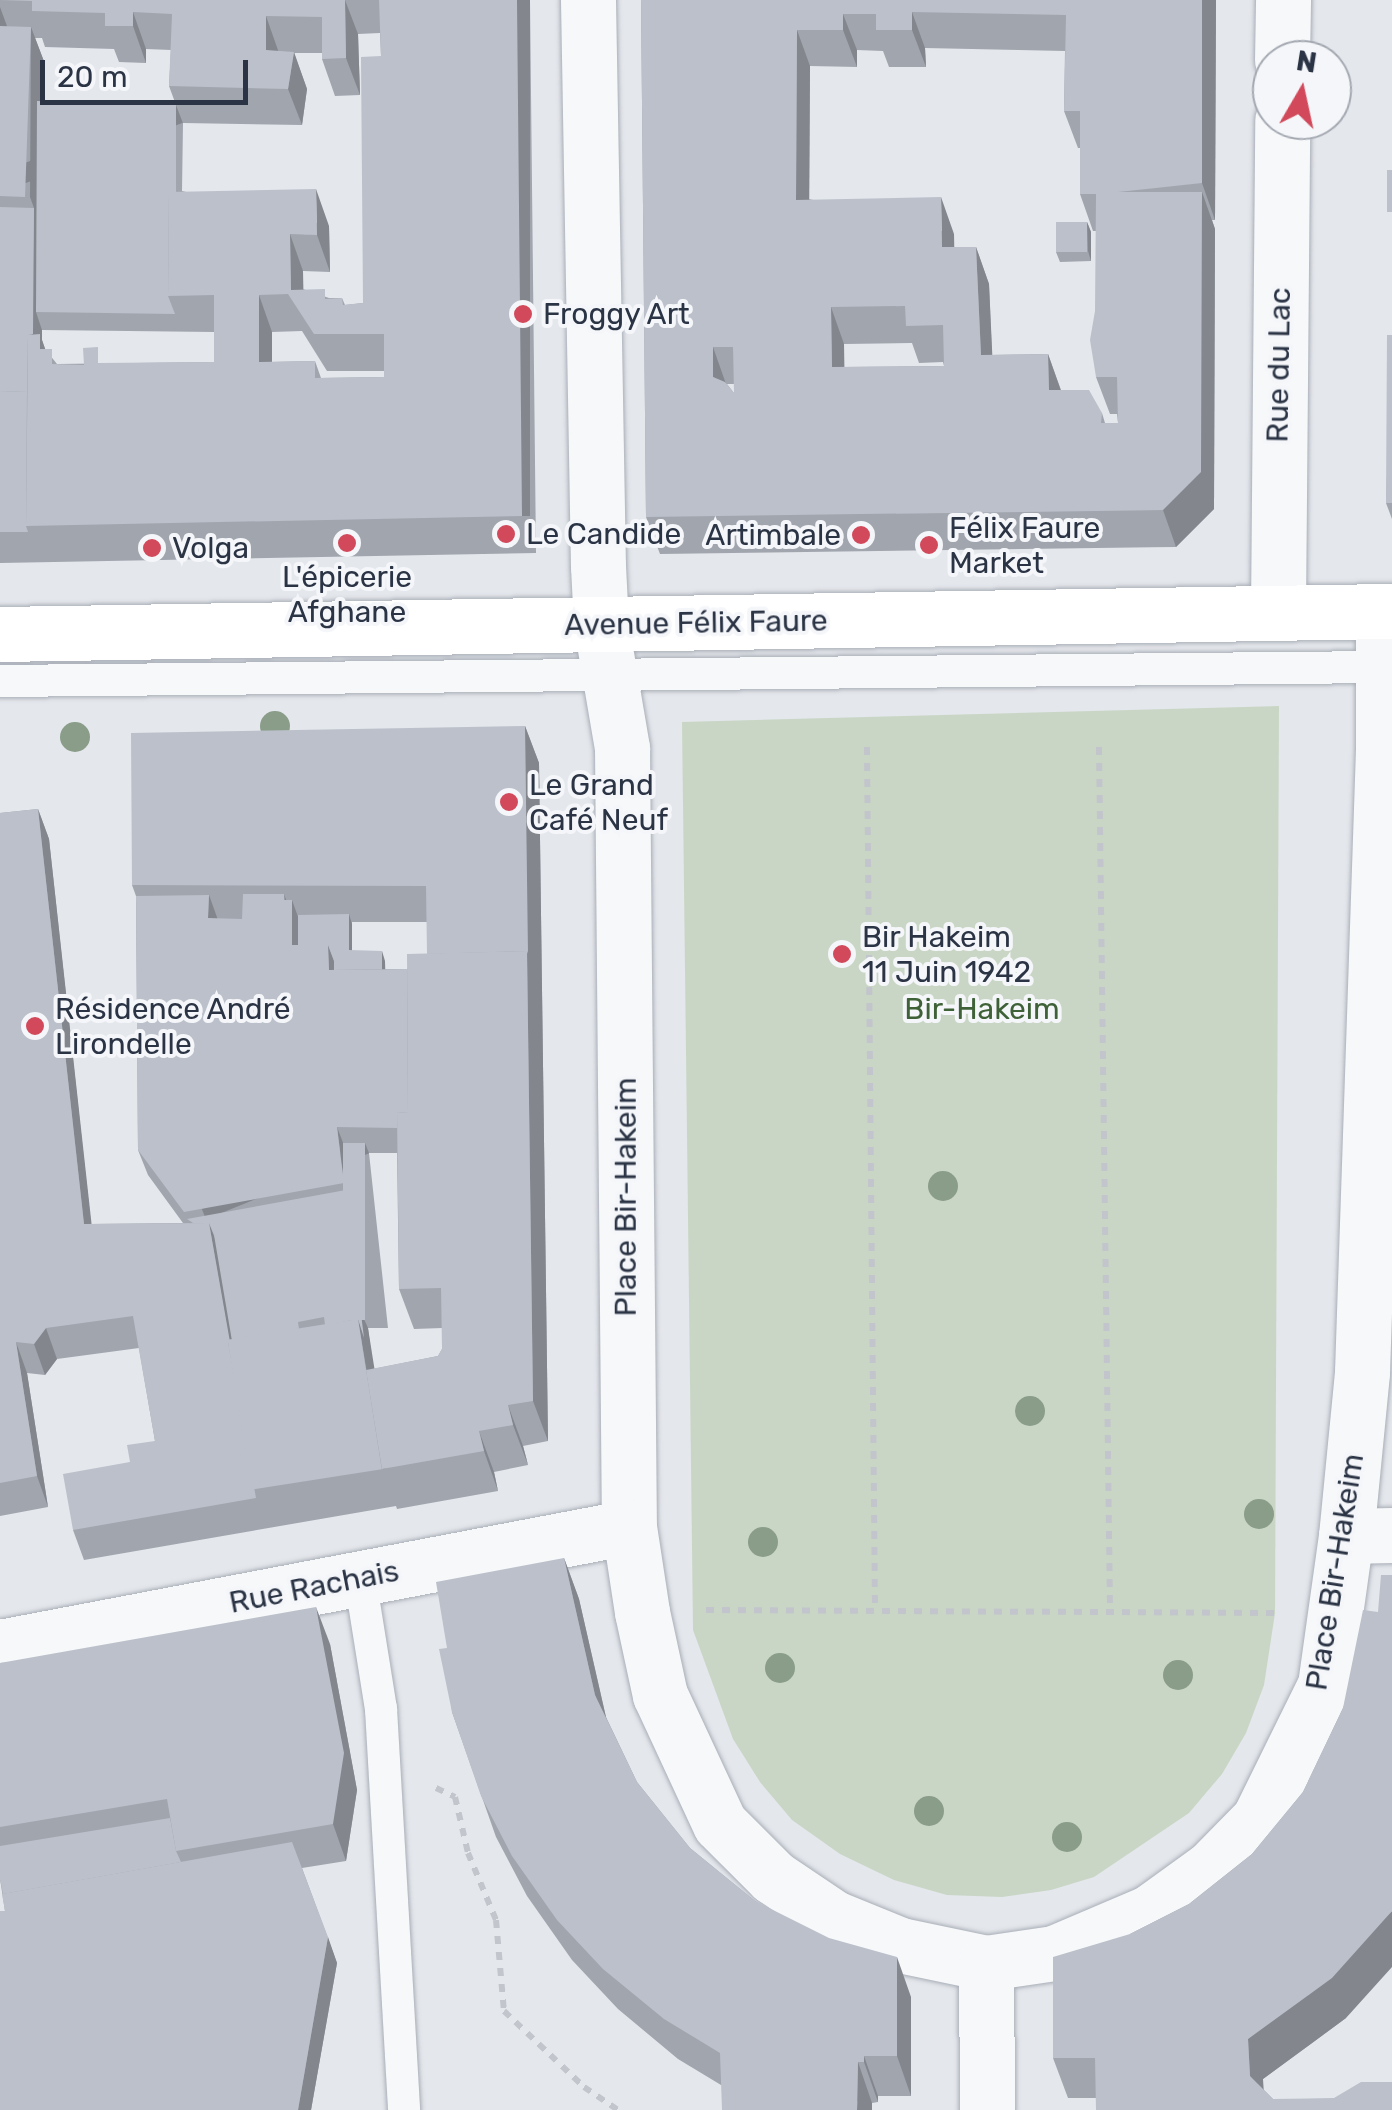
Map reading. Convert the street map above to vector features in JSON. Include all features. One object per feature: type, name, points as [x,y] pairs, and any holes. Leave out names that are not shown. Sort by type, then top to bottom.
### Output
[{"type":"main road","name":"Avenue Félix Faure","points":[[0,634],[605,651],[1278,611],[1387,611]]},
{"type":"street","name":"Place Bir-Hakeim","points":[[588,0],[605,651],[622,748],[629,1527],[660,1695],[720,1824],[773,1877],[834,1918],[900,1945],[986,1964],[1054,1953],[1150,1912],[1211,1868],[1259,1819],[1325,1685],[1369,1536],[1362,1372],[1387,611]]},
{"type":"street","points":[[1282,40],[1283,0]]},
{"type":"street","name":"Rue du Lac","points":[[1278,611],[1282,140]]},
{"type":"street","name":"Rue Rachais","points":[[0,1647],[629,1527]]},
{"type":"street","points":[[986,1964],[987,2110]]},
{"type":"lane","name":"Avenue Félix Faure","points":[[0,681],[605,651],[1388,667]]},
{"type":"lane","points":[[360,1578],[382,1709],[404,2110]]},
{"type":"path","points":[[1099,746],[1110,1611]]},
{"type":"path","points":[[867,748],[875,1610]]},
{"type":"path","points":[[693,1610],[1289,1613]]},
{"type":"path","points":[[454,1797],[468,1853],[496,1920],[504,2011],[584,2088],[618,2110]]},
{"type":"green space","name":"Bir-Hakeim","points":[[1279,706],[1275,1613],[1264,1685],[1246,1733],[1222,1774],[1189,1813],[1094,1877],[1051,1890],[1002,1897],[947,1895],[894,1880],[840,1854],[792,1820],[760,1782],[733,1739],[693,1630],[682,722]]},
{"type":"building","points":[[0,0],[345,0],[346,58],[322,59],[322,17],[266,16],[266,50],[294,52],[288,89],[169,86],[172,14],[133,12],[133,26],[105,26],[105,13],[32,11],[32,1]]},
{"type":"building","points":[[379,0],[517,0],[522,516],[26,526],[28,335],[40,334],[40,349],[52,349],[52,364],[84,365],[83,348],[98,347],[98,363],[214,362],[214,295],[168,296],[169,192],[316,189],[317,235],[290,234],[291,290],[325,289],[325,299],[342,298],[343,305],[363,303],[361,57],[381,56]],"holes":[[[288,294],[314,334],[384,334],[384,377],[315,378],[315,361],[259,362],[259,295]]]},
{"type":"building","points":[[641,0],[1202,0],[1202,183],[1118,192],[1202,192],[1201,472],[1163,510],[646,517]],"holes":[[[912,12],[1066,15],[1064,111],[1080,111],[1080,194],[1096,194],[1095,311],[1090,340],[1096,377],[1117,377],[1118,423],[1101,423],[1102,413],[1089,390],[1049,390],[1048,354],[981,355],[976,247],[942,247],[941,197],[796,200],[797,30],[843,30],[843,14],[876,14],[876,30],[912,30]],[[905,306],[906,326],[943,325],[944,366],[832,367],[831,307]],[[713,347],[733,347],[734,393],[725,382],[713,377]]]},
{"type":"building","points":[[0,26],[31,27],[25,197],[0,196]]},
{"type":"building","points":[[37,101],[176,105],[176,192],[169,192],[168,296],[175,314],[36,312]]},
{"type":"building","points":[[1387,170],[1392,170],[1392,212],[1387,212]]},
{"type":"building","points":[[0,207],[34,208],[33,334],[28,335],[27,391],[0,392]]},
{"type":"building","points":[[1056,222],[1087,222],[1087,252],[1056,252]]},
{"type":"building","points":[[1387,335],[1392,335],[1392,503],[1386,503]]},
{"type":"building","points":[[27,391],[28,532],[0,532],[0,392]]},
{"type":"building","points":[[525,726],[528,954],[427,954],[426,886],[132,885],[131,733]]},
{"type":"building","name":"Résidence André Lirondelle","points":[[38,809],[84,1224],[209,1223],[256,1498],[73,1530],[63,1474],[130,1462],[127,1445],[155,1441],[133,1316],[46,1328],[34,1344],[16,1342],[37,1476],[0,1483],[0,813]]},
{"type":"building","points":[[243,894],[284,894],[284,900],[292,900],[292,945],[328,945],[329,970],[407,969],[408,1113],[397,1112],[397,1128],[337,1127],[344,1183],[184,1212],[138,1150],[136,896],[209,895],[208,918],[242,919]]},
{"type":"building","points":[[349,914],[349,950],[382,951],[382,969],[334,970],[328,945],[298,945],[298,915]]},
{"type":"building","points":[[527,951],[533,1401],[508,1405],[513,1425],[479,1431],[484,1451],[382,1469],[366,1370],[438,1356],[442,1349],[441,1288],[399,1289],[397,1112],[408,1113],[407,954]]},
{"type":"building","points":[[343,1143],[365,1143],[365,1320],[343,1320]]},
{"type":"building","points":[[346,1190],[364,1338],[358,1319],[325,1325],[324,1317],[298,1322],[299,1329],[232,1341],[214,1235],[209,1223],[187,1219]]},
{"type":"building","points":[[358,1319],[382,1469],[251,1490],[228,1340]]},
{"type":"building","points":[[564,1558],[595,1695],[637,1782],[690,1848],[755,1901],[829,1938],[897,1957],[897,2056],[864,2056],[864,2062],[858,2062],[857,2110],[722,2110],[720,2053],[664,2019],[603,1969],[557,1920],[512,1856],[481,1796],[452,1712],[439,1649],[447,1648],[436,1582]]},
{"type":"building","points":[[1381,1575],[1392,1575],[1392,1911],[1332,1978],[1248,2039],[1250,2076],[1273,2099],[1334,2098],[1361,2082],[1392,2082],[1392,2110],[1096,2110],[1095,2058],[1053,2058],[1053,1957],[1130,1934],[1189,1904],[1252,1854],[1303,1792],[1343,1708],[1363,1610],[1378,1612]]},
{"type":"building","points":[[316,1607],[344,1753],[333,1824],[176,1851],[167,1799],[0,1827],[0,1663]]},
{"type":"building","points":[[170,1818],[181,1862],[3,1894],[0,1846]]},
{"type":"building","points":[[292,1842],[328,1937],[298,2110],[0,2110],[0,1911],[5,1911],[2,1894]]},
{"type":"place","name":"Froggy Art","points":[[523,314]]},
{"type":"place","name":"Le Candide","points":[[506,534]]},
{"type":"place","name":"Artimbale","points":[[861,535]]},
{"type":"place","name":"L'épicerie Afghane","points":[[347,543]]},
{"type":"place","name":"Félix Faure Market","points":[[929,545]]},
{"type":"place","name":"Volga","points":[[152,548]]},
{"type":"place","name":"Le Grand Café Neuf","points":[[509,802]]},
{"type":"place","name":"Bir Hakeim 11 Juin 1942","points":[[842,954]]},
{"type":"place","name":"Résidence André Lirondelle","points":[[35,1026]]}]
